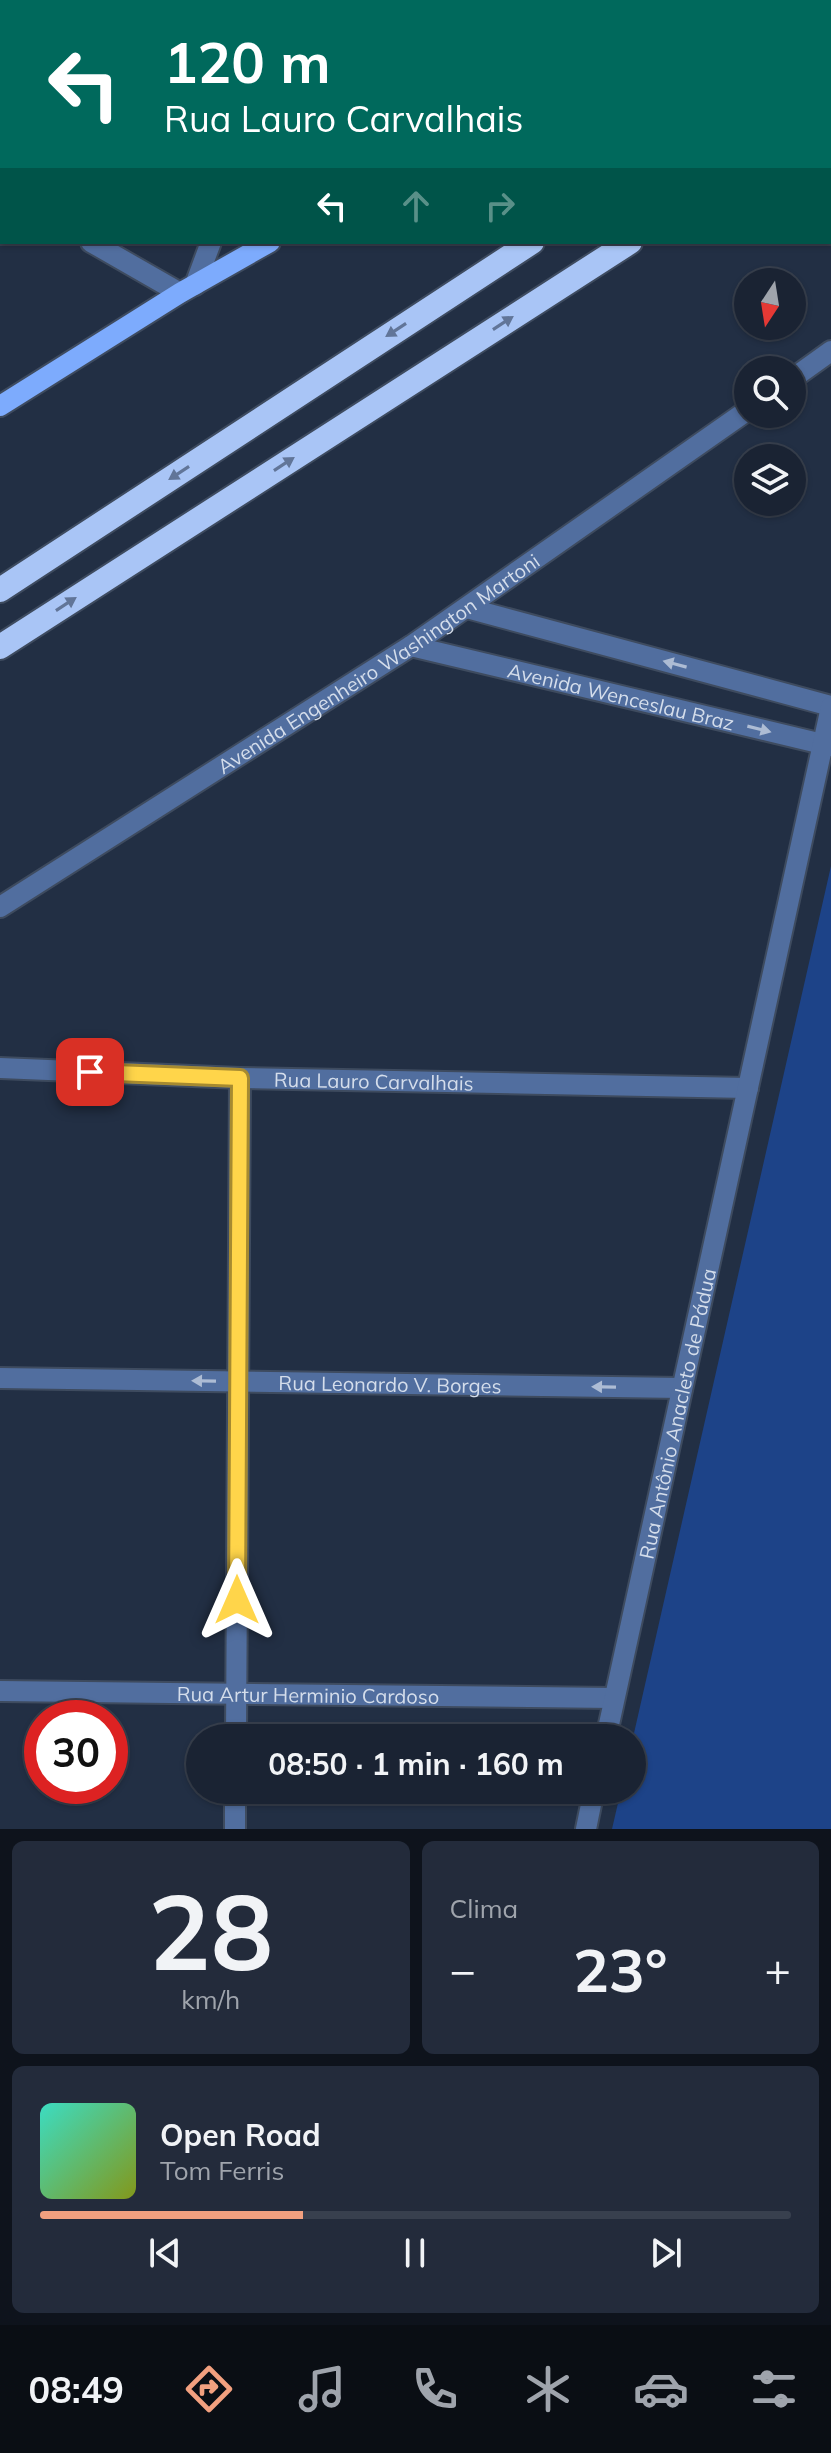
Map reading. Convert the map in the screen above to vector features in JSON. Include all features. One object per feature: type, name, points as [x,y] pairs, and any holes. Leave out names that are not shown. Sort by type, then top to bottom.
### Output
[{"type":"highway","points":[[0,590],[529,244]]},
{"type":"highway","points":[[0,647],[627,244]]},
{"type":"main road","points":[[0,406],[267,244]]},
{"type":"street","points":[[95,244],[188,289],[210,244]]},
{"type":"street","points":[[806,369],[831,351]]},
{"type":"street","name":"Avenida Engenheiro Washington Martoni","points":[[0,907],[411,646],[734,420]]},
{"type":"street","points":[[467,608],[831,706]]},
{"type":"street","name":"Avenida Wenceslau Braz","points":[[411,646],[827,746]]},
{"type":"street","name":"Rua Antônio Anacleto de Pádua","points":[[609,1724],[748,1088],[827,746],[831,706]]},
{"type":"street","name":"Rua Lauro Carvalhais","points":[[0,1068],[240,1078],[748,1088]]},
{"type":"street","points":[[236,1724],[240,1078]]},
{"type":"street","name":"Rua Leonardo V. Borges","points":[[0,1378],[682,1388]]},
{"type":"street","name":"Rua Artur Herminio Cardoso","points":[[0,1691],[614,1698]]},
{"type":"street","points":[[235,1804],[235,1829]]},
{"type":"street","points":[[586,1829],[591,1804]]},
{"type":"shaded area","points":[[831,866],[831,1829],[612,1829],[618,1804],[646,1804],[646,1724],[636,1724]]},
{"type":"route","points":[[90,1072],[240,1078],[237,1600]]}]
